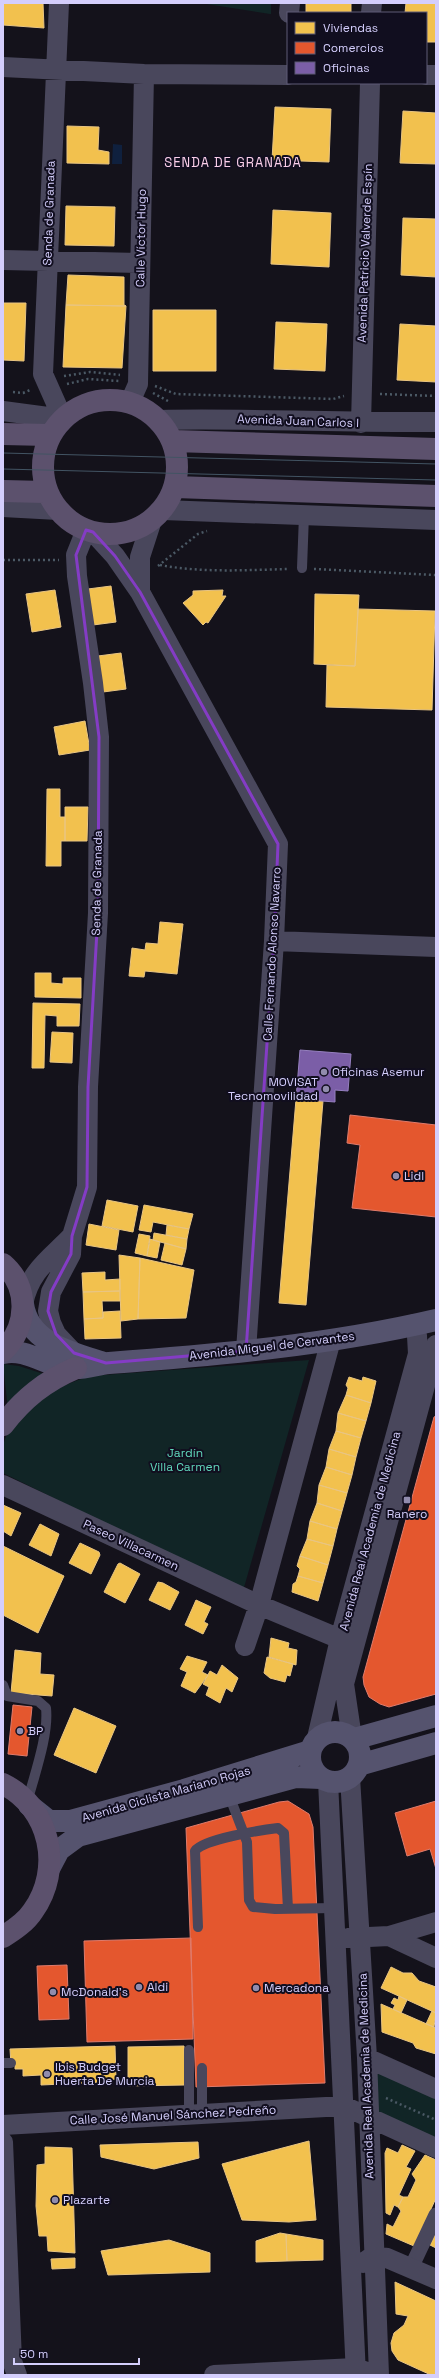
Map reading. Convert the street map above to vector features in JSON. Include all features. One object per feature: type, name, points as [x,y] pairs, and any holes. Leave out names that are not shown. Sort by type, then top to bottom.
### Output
[{"type":"main road","points":[[135,388],[146,409],[159,420],[173,441],[178,457],[175,487],[157,515],[123,533],[89,531],[70,522],[58,510],[46,492],[42,470],[48,436],[63,419],[82,405],[106,399],[135,388]]},
{"type":"main road","points":[[3,434],[48,436]]},
{"type":"main road","name":"Avenida Juan Carlos I","points":[[173,441],[436,449]]},
{"type":"main road","points":[[175,487],[436,496]]},
{"type":"main road","points":[[3,491],[46,492]]},
{"type":"main road","points":[[3,1264],[15,1279],[23,1304],[24,1314],[31,1327],[75,1361],[40,1386],[18,1406],[3,1425]]},
{"type":"main road","points":[[3,1352],[15,1337],[20,1326],[23,1304]]},
{"type":"main road","name":"Avenida Miguel de Cervantes","points":[[3,1352],[16,1352],[54,1365],[75,1361],[106,1363],[246,1351],[331,1340],[436,1320]]},
{"type":"main road","points":[[353,1738],[436,1716]]},
{"type":"main road","points":[[355,1771],[360,1751],[353,1738],[347,1734],[335,1731],[328,1732],[314,1745],[311,1766],[325,1780],[343,1781],[355,1771],[436,1742]]},
{"type":"main road","name":"Avenida Ciclista Mariano Rojas","points":[[27,1803],[49,1821],[70,1821],[184,1790],[314,1745]]},
{"type":"main road","name":"Avenida Ciclista Mariano Rojas","points":[[49,1869],[59,1850],[78,1836],[296,1777],[325,1780]]},
{"type":"main road","points":[[3,1784],[19,1794],[35,1812],[47,1836],[49,1869],[45,1889],[40,1901],[24,1922],[3,1937]]},
{"type":"street","name":"Senda de Granada","points":[[59,3],[43,374],[63,419]]},
{"type":"street","points":[[3,67],[144,74],[287,75]]},
{"type":"street","name":"Calle Víctor Hugo","points":[[135,388],[140,263],[144,74]]},
{"type":"street","name":"Avenida Patricio Valverde Espín","points":[[361,422],[370,84]]},
{"type":"street","points":[[3,260],[140,263]]},
{"type":"street","points":[[3,411],[63,419]]},
{"type":"street","name":"Avenida Juan Carlos I","points":[[159,420],[237,419],[436,422]]},
{"type":"street","points":[[3,507],[58,510]]},
{"type":"street","points":[[140,592],[140,557],[157,515],[304,515],[436,520]]},
{"type":"street","name":"Senda de Granada","points":[[75,1361],[56,1334],[48,1311],[51,1292],[71,1254],[72,1236],[87,1187],[88,1087],[98,913],[99,737],[93,683],[76,568],[76,555],[89,531]]},
{"type":"street","name":"Calle Fernando Alonso Navarro","points":[[89,531],[115,556],[140,592],[278,844],[274,941],[246,1351]]},
{"type":"street","points":[[274,941],[436,947]]},
{"type":"street","points":[[23,1304],[30,1281],[36,1271],[72,1236]]},
{"type":"street","name":"Avenida Real Academia de Medicina","points":[[353,1738],[344,1684],[347,1645],[418,1354],[417,1336],[414,1324]]},
{"type":"street","points":[[245,1646],[259,1605],[331,1340]]},
{"type":"street","name":"Avenida Real Academia de Medicina","points":[[314,1745],[347,1645],[436,1345]]},
{"type":"street","name":"Paseo Villacarmen","points":[[3,1485],[347,1645]]},
{"type":"street","name":"Avenida Real Academia de Medicina","points":[[355,1771],[360,1938],[367,2058],[373,2256],[379,2375]]},
{"type":"street","name":"Avenida Real Academia de Medicina","points":[[325,1780],[336,1937],[343,2071],[350,2271],[356,2371]]},
{"type":"street","points":[[3,1943],[24,1922]]},
{"type":"street","points":[[336,1937],[360,1938],[389,1936],[436,1922]]},
{"type":"street","points":[[389,1936],[436,1958]]},
{"type":"street","points":[[343,2071],[367,2058],[436,2089]]},
{"type":"street","points":[[344,2106],[436,2148]]},
{"type":"street","name":"Calle José Manuel Sánchez Pedreño","points":[[3,2125],[344,2106]]},
{"type":"street","points":[[3,2142],[12,2361],[17,2375]]},
{"type":"street","points":[[411,2268],[436,2214]]},
{"type":"street","points":[[350,2271],[373,2256],[387,2258],[436,2279]]},
{"type":"street","points":[[214,2375],[356,2371],[375,2375]]},
{"type":"lane","points":[[302,568],[304,515]]},
{"type":"lane","points":[[3,1685],[7,1696],[38,1701],[46,1708],[42,1740],[27,1803]]},
{"type":"lane","points":[[229,1795],[235,1814],[245,1833],[247,1842],[250,1904],[256,1909],[334,1908]]},
{"type":"lane","points":[[198,1927],[195,1851],[202,1844],[245,1833],[278,1828],[283,1830],[288,1909]]},
{"type":"lane","points":[[189,2050],[196,2115]]},
{"type":"lane","points":[[196,2115],[202,2068]]},
{"type":"path","points":[[49,387],[69,374],[90,372],[135,388],[146,387],[156,396],[174,401]]},
{"type":"path","points":[[10,392],[23,393],[88,379],[176,394],[333,399],[361,391],[391,396],[436,396]]},
{"type":"path","points":[[368,2089],[436,2120]]},
{"type":"highlighted area","points":[[86,530],[93,532],[115,556],[140,592],[278,844],[274,941],[246,1351],[106,1363],[74,1353],[56,1334],[48,1311],[51,1292],[71,1254],[72,1236],[87,1187],[88,1087],[98,913],[99,737],[76,555]]},
{"type":"green space","points":[[200,3],[271,3],[271,14],[270,14]]},
{"type":"green space","name":"Jardín Villa Carmen","points":[[309,1360],[243,1591],[3,1473],[2,1448],[9,1431],[17,1419],[38,1400],[51,1392],[90,1376]]},
{"type":"green space","points":[[3,1364],[19,1366],[47,1375],[8,1410]]},
{"type":"green space","points":[[367,2058],[436,2089],[436,2148],[368,2117]]},
{"type":"water","points":[[113,144],[122,145],[122,164],[112,164]]},
{"type":"building: Viviendas","points":[[3,3],[43,3],[44,28],[3,25]]},
{"type":"building: Viviendas","points":[[306,3],[351,3],[351,12],[306,12]]},
{"type":"building: Viviendas","points":[[406,3],[436,3],[436,42],[427,42],[427,12],[405,12]]},
{"type":"building: Viviendas","points":[[275,107],[331,109],[329,162],[272,160]]},
{"type":"building: Viviendas","points":[[403,111],[436,113],[436,164],[400,163]]},
{"type":"building: Viviendas","points":[[67,126],[99,127],[98,150],[109,152],[109,164],[67,163]]},
{"type":"building: Viviendas","points":[[66,206],[115,207],[114,246],[65,245]]},
{"type":"building: Viviendas","points":[[273,210],[331,213],[329,267],[271,264]]},
{"type":"building: Viviendas","points":[[403,218],[436,219],[436,277],[401,275]]},
{"type":"building: Viviendas","points":[[68,275],[124,277],[124,305],[126,306],[66,305]]},
{"type":"building: Viviendas","points":[[3,303],[26,303],[24,361],[3,360]]},
{"type":"building: Viviendas","points":[[66,305],[126,306],[122,368],[63,367]]},
{"type":"building: Viviendas","points":[[153,310],[216,310],[216,371],[153,371]]},
{"type":"building: Viviendas","points":[[276,322],[327,324],[325,371],[274,369]]},
{"type":"building: Viviendas","points":[[400,324],[436,326],[436,382],[397,380]]},
{"type":"building: Viviendas","points":[[111,586],[116,622],[93,625],[88,589]]},
{"type":"building: Viviendas","points":[[55,590],[61,627],[32,632],[26,594]]},
{"type":"building: Viviendas","points":[[223,590],[222,596],[226,596],[208,623],[206,622],[203,625],[183,603],[193,595],[193,591]]},
{"type":"building: Viviendas","points":[[315,594],[359,595],[355,666],[314,664]]},
{"type":"building: Viviendas","points":[[358,609],[435,611],[432,710],[326,707],[327,665],[355,666]]},
{"type":"building: Viviendas","points":[[121,653],[126,689],[103,692],[98,656]]},
{"type":"building: Viviendas","points":[[85,721],[90,750],[59,755],[54,727]]},
{"type":"building: Viviendas","points":[[47,789],[60,789],[60,817],[65,817],[65,841],[61,841],[61,866],[46,866]]},
{"type":"building: Viviendas","points":[[65,807],[88,807],[87,841],[65,841]]},
{"type":"building: Viviendas","points":[[160,922],[183,924],[177,974],[145,971],[144,977],[129,976],[132,948],[145,950],[146,943],[158,944]]},
{"type":"building: Viviendas","points":[[35,973],[51,973],[51,983],[63,984],[63,978],[81,978],[81,998],[35,997]]},
{"type":"building: Viviendas","points":[[33,1003],[80,1004],[79,1026],[57,1026],[57,1016],[45,1015],[44,1068],[32,1068]]},
{"type":"building: Viviendas","points":[[52,1032],[73,1033],[72,1063],[50,1062]]},
{"type":"building: Viviendas","points":[[296,1099],[323,1101],[306,1305],[279,1303]]},
{"type":"building: Viviendas","points":[[107,1200],[138,1206],[133,1232],[102,1226]]},
{"type":"building: Viviendas","points":[[144,1205],[193,1214],[189,1229],[153,1222],[151,1232],[139,1230]]},
{"type":"building: Viviendas","points":[[89,1224],[119,1230],[116,1250],[86,1245]]},
{"type":"building: Viviendas","points":[[167,1225],[189,1229],[187,1239],[166,1235]]},
{"type":"building: Viviendas","points":[[154,1233],[187,1239],[186,1249],[153,1240]]},
{"type":"building: Viviendas","points":[[139,1234],[150,1236],[147,1256],[135,1253]]},
{"type":"building: Viviendas","points":[[150,1239],[160,1242],[157,1258],[147,1256]]},
{"type":"building: Viviendas","points":[[165,1243],[186,1249],[182,1265],[161,1260]]},
{"type":"building: Viviendas","points":[[119,1255],[140,1258],[138,1319],[121,1321]]},
{"type":"building: Viviendas","points":[[140,1258],[194,1270],[186,1318],[138,1319]]},
{"type":"building: Viviendas","points":[[105,1272],[105,1280],[120,1279],[120,1291],[83,1292],[82,1273]]},
{"type":"building: Viviendas","points":[[120,1291],[120,1301],[102,1301],[103,1318],[84,1319],[83,1292]]},
{"type":"building: Viviendas","points":[[120,1311],[121,1338],[85,1339],[84,1319],[103,1318],[103,1312]]},
{"type":"building: Viviendas","points":[[349,1377],[362,1381],[363,1377],[376,1381],[371,1403],[346,1395],[348,1388],[346,1385]]},
{"type":"building: Viviendas","points":[[346,1395],[371,1403],[366,1421],[338,1413]]},
{"type":"building: Viviendas","points":[[338,1413],[366,1421],[361,1438],[336,1431]]},
{"type":"building: Viviendas","points":[[336,1431],[361,1438],[356,1457],[329,1449]]},
{"type":"building: Viviendas","points":[[329,1449],[356,1457],[352,1475],[326,1467]]},
{"type":"building: Viviendas","points":[[326,1467],[352,1475],[347,1493],[319,1485]]},
{"type":"building: Viviendas","points":[[319,1485],[347,1493],[342,1511],[317,1503]]},
{"type":"building: Viviendas","points":[[317,1503],[342,1511],[337,1529],[310,1521]]},
{"type":"building: Viviendas","points":[[3,1505],[21,1513],[11,1536],[3,1531]]},
{"type":"building: Viviendas","points":[[310,1521],[337,1529],[333,1546],[307,1539]]},
{"type":"building: Viviendas","points":[[40,1524],[59,1534],[51,1556],[29,1545]]},
{"type":"building: Viviendas","points":[[307,1539],[333,1546],[328,1565],[300,1556]]},
{"type":"building: Viviendas","points":[[80,1543],[99,1552],[100,1555],[91,1574],[69,1563]]},
{"type":"building: Viviendas","points":[[3,1546],[64,1576],[38,1633],[3,1615]]},
{"type":"building: Viviendas","points":[[300,1556],[328,1565],[323,1583],[298,1576],[300,1569],[297,1566]]},
{"type":"building: Viviendas","points":[[120,1563],[140,1574],[125,1603],[104,1592],[118,1564]]},
{"type":"building: Viviendas","points":[[298,1576],[323,1583],[318,1601],[292,1592],[293,1584],[296,1582]]},
{"type":"building: Viviendas","points":[[158,1582],[163,1583],[179,1592],[170,1610],[149,1600]]},
{"type":"building: Viviendas","points":[[196,1600],[211,1607],[204,1622],[208,1624],[203,1634],[185,1625]]},
{"type":"building: Viviendas","points":[[271,1638],[289,1643],[288,1648],[297,1650],[296,1665],[269,1657]]},
{"type":"building: Viviendas","points":[[15,1650],[41,1653],[40,1674],[54,1675],[52,1696],[11,1693]]},
{"type":"building: Viviendas","points":[[187,1656],[207,1662],[202,1672],[208,1675],[195,1693],[181,1686],[187,1672],[180,1669]]},
{"type":"building: Viviendas","points":[[267,1657],[293,1664],[290,1676],[287,1675],[285,1682],[270,1678],[264,1673]]},
{"type":"building: Viviendas","points":[[222,1665],[238,1678],[232,1692],[226,1688],[220,1703],[206,1695],[209,1687],[203,1684],[210,1671],[217,1675]]},
{"type":"building: Viviendas","points":[[74,1708],[116,1726],[96,1773],[54,1755]]},
{"type":"building: Viviendas","points":[[391,1967],[403,1973],[412,1973],[419,1981],[436,1987],[436,2013],[381,1988]]},
{"type":"building: Viviendas","points":[[399,1996],[407,2000],[401,2013],[393,2009],[395,2005],[391,2003],[394,1998],[398,2000]]},
{"type":"building: Viviendas","points":[[381,2004],[436,2028],[436,2054],[416,2048],[413,2043],[382,2032]]},
{"type":"building: Viviendas","points":[[432,2011],[436,2013],[434,2027],[426,2024]]},
{"type":"building: Viviendas","points":[[115,2046],[116,2079],[108,2080],[108,2082],[41,2085],[41,2075],[23,2076],[23,2069],[15,2069],[15,2065],[11,2065],[10,2049]]},
{"type":"building: Viviendas","points":[[184,2046],[185,2085],[128,2086],[128,2047]]},
{"type":"building: Viviendas","points":[[309,2141],[316,2220],[289,2222],[242,2220],[222,2164]]},
{"type":"building: Viviendas","points":[[198,2142],[199,2158],[154,2169],[101,2157],[100,2145]]},
{"type":"building: Viviendas","points":[[402,2145],[415,2151],[406,2167],[411,2169],[399,2195],[403,2197],[398,2207],[394,2205],[390,2215],[386,2213],[385,2153],[387,2148],[398,2153]]},
{"type":"building: Viviendas","name":"Plazarte","points":[[45,2147],[72,2148],[75,2253],[48,2251],[47,2236],[39,2236],[36,2206],[37,2165],[45,2164]]},
{"type":"building: Viviendas","points":[[425,2155],[436,2160],[436,2198],[414,2246],[386,2234],[387,2224],[393,2227],[401,2211],[398,2207],[403,2197],[408,2197],[416,2180],[412,2174]]},
{"type":"building: Viviendas","points":[[280,2233],[286,2234],[287,2261],[256,2262],[256,2241]]},
{"type":"building: Viviendas","points":[[436,2233],[436,2248],[430,2245]]},
{"type":"building: Viviendas","points":[[286,2234],[323,2240],[323,2260],[287,2261]]},
{"type":"building: Viviendas","points":[[169,2240],[210,2253],[210,2272],[108,2275],[101,2251]]},
{"type":"building: Viviendas","points":[[75,2258],[75,2268],[52,2269],[51,2259]]},
{"type":"building: Viviendas","points":[[395,2282],[436,2301],[436,2375],[431,2375],[398,2360],[392,2351],[391,2343],[394,2333],[404,2325],[408,2316],[396,2314]]},
{"type":"building: Comercios","name":"Lidl","points":[[350,1115],[436,1125],[436,1217],[352,1208],[360,1145],[347,1143]]},
{"type":"building: Comercios","points":[[436,1416],[436,1694],[389,1707],[380,1704],[369,1697],[364,1685],[363,1677],[434,1417]]},
{"type":"building: Comercios","name":"BP","points":[[13,1705],[32,1707],[27,1756],[8,1754]]},
{"type":"building: Comercios","name":"Mercadona","points":[[288,1801],[309,1814],[313,1827],[325,2083],[196,2087],[186,1828],[279,1802]]},
{"type":"building: Comercios","points":[[436,1801],[436,1869],[430,1849],[407,1856],[395,1813]]},
{"type":"building: Comercios","name":"Aldi","points":[[191,1938],[193,2039],[87,2042],[84,1941]]},
{"type":"building: Comercios","name":"McDonald's","points":[[67,1965],[69,2019],[39,2020],[37,1966]]},
{"type":"building: Oficinas","name":"Oficinas Asemur","points":[[300,1050],[351,1054],[348,1091],[335,1090],[335,1102],[296,1099]]},
{"type":"tram line","points":[[3,453],[436,464]]},
{"type":"tram line","points":[[3,469],[436,480]]},
{"type":"place","name":"Oficinas Asemur","points":[[324,1072]]},
{"type":"place","name":"MOVISAT Tecnomovilidad","points":[[326,1089]]},
{"type":"place","name":"Lidl","points":[[396,1176]]},
{"type":"place","name":"Ranero","points":[[407,1500]]},
{"type":"place","name":"BP","points":[[20,1731]]},
{"type":"place","name":"Aldi","points":[[139,1987]]},
{"type":"place","name":"Mercadona","points":[[256,1988]]},
{"type":"place","name":"McDonald's","points":[[53,1992]]},
{"type":"place","name":"Ibis Budget Huerta De Murcia","points":[[47,2074]]},
{"type":"place","name":"Plazarte","points":[[55,2200]]},
{"type":"district","name":"SENDA DE GRANADA","points":[[233,162]]}]
